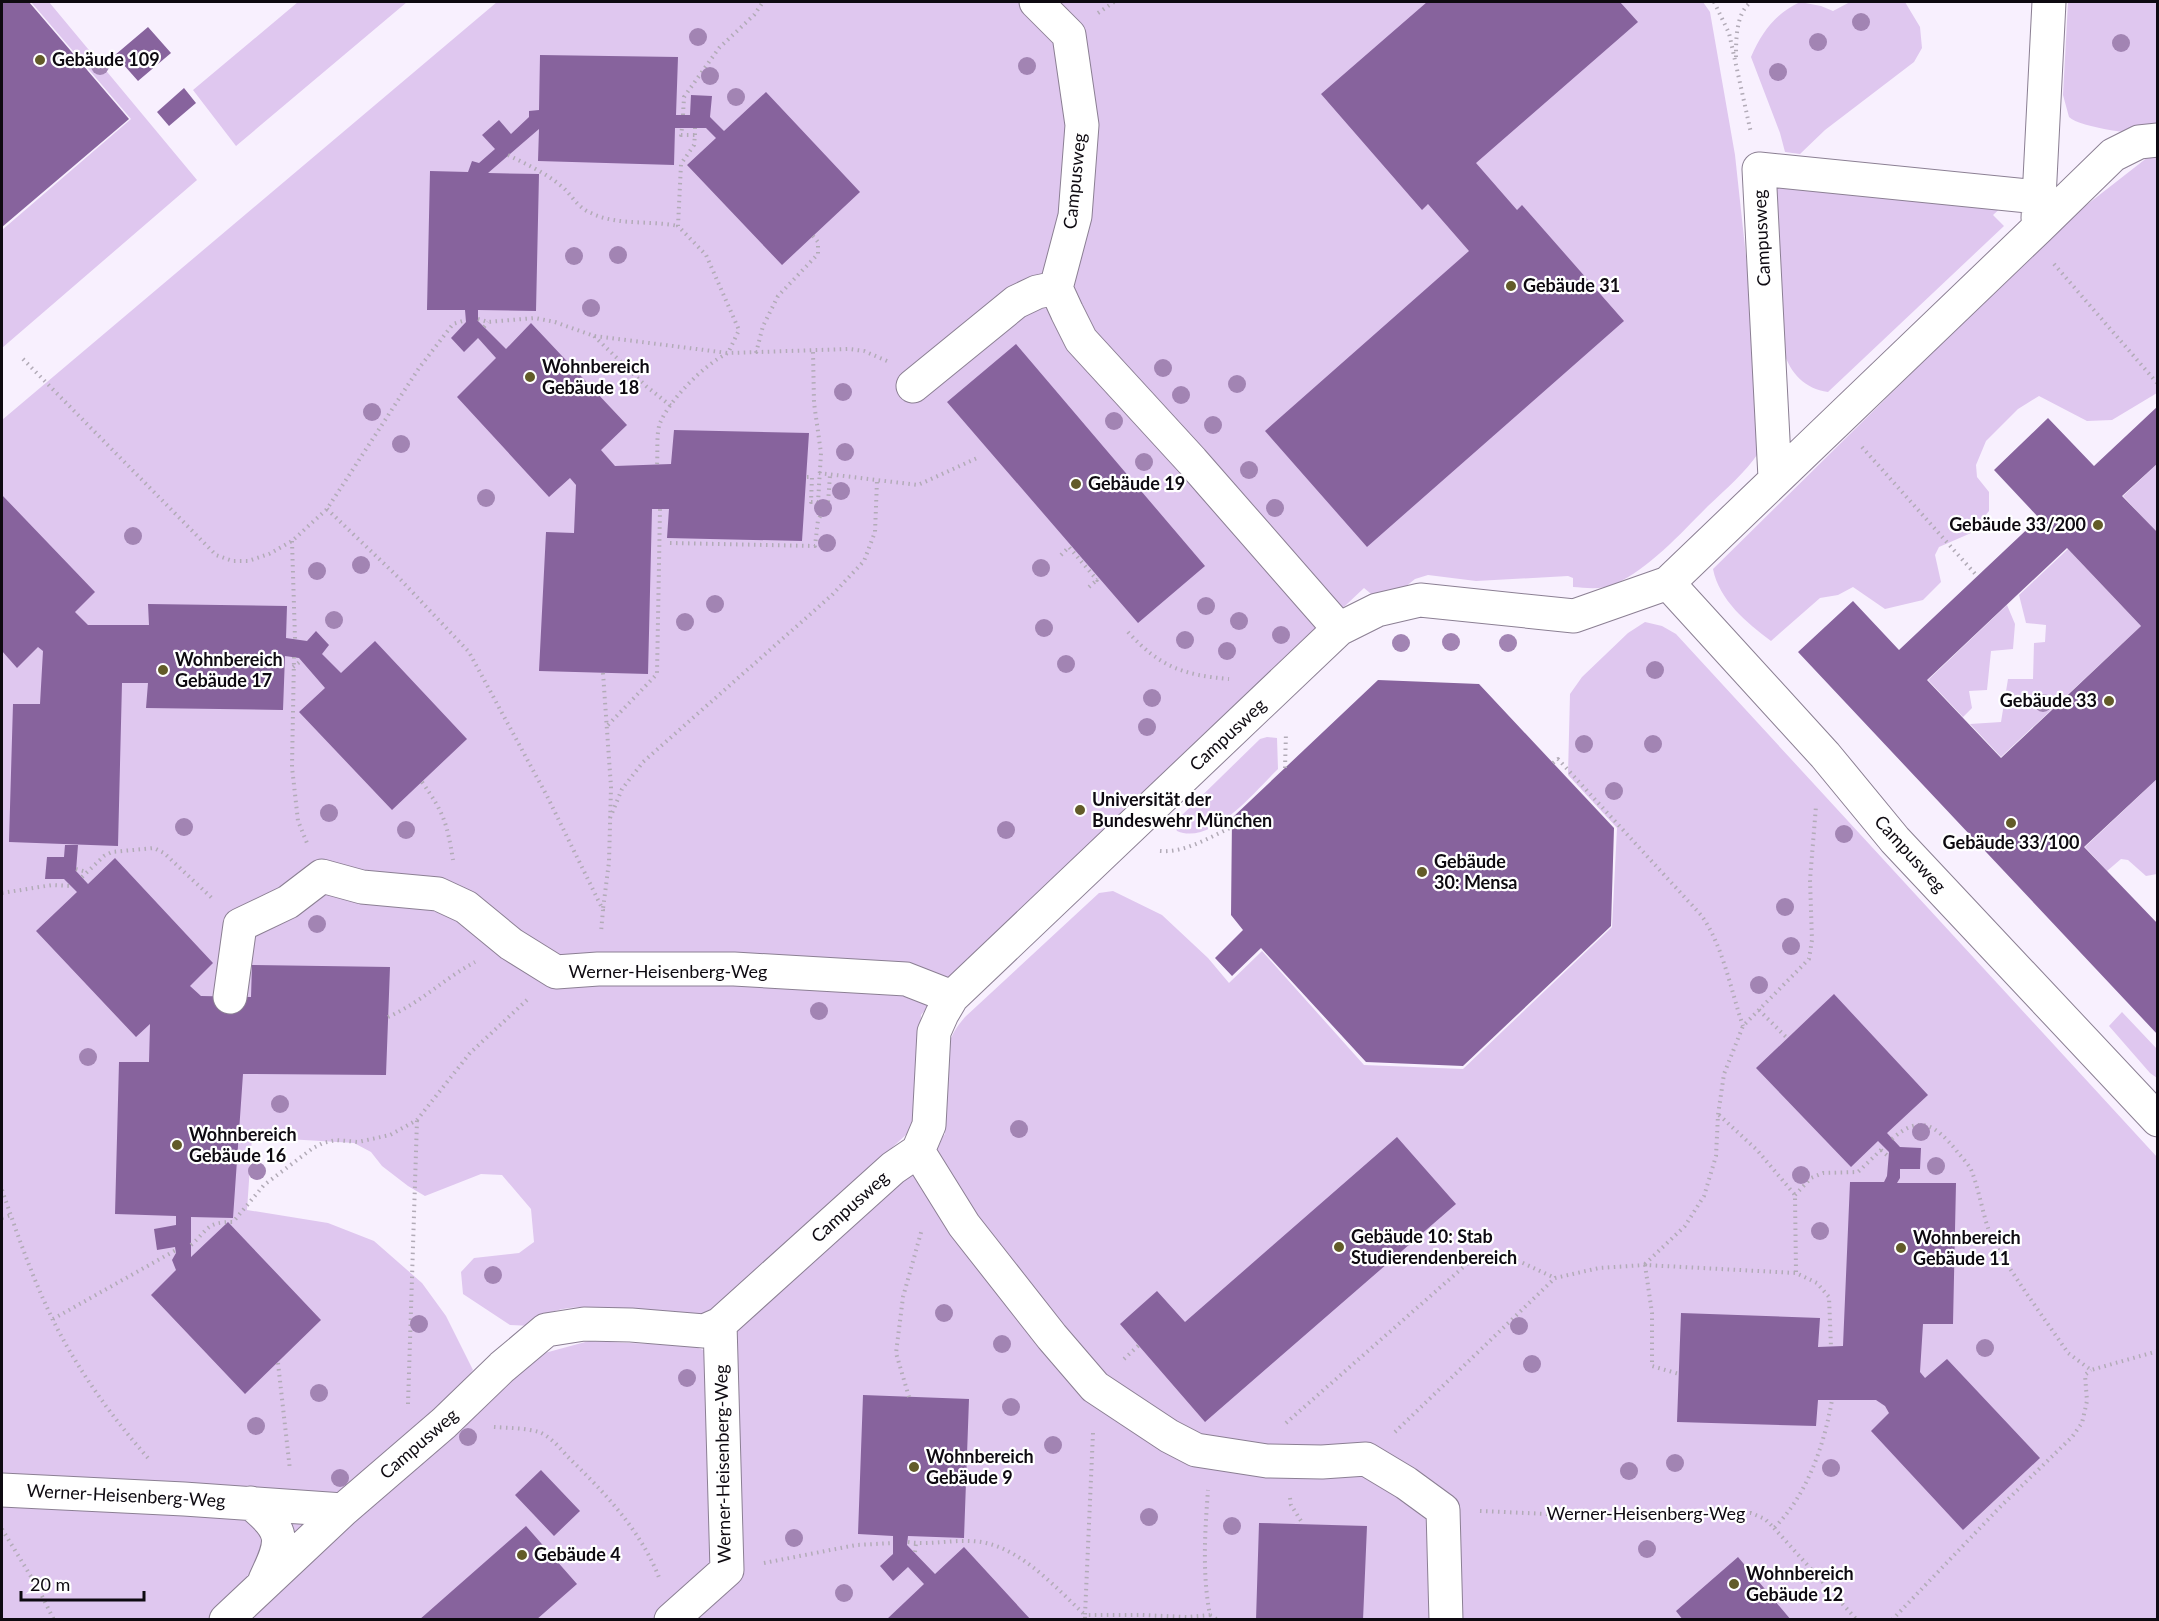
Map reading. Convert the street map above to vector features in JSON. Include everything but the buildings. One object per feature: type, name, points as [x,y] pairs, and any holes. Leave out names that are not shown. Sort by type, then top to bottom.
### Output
[{"type":"street","name":"Campusweg","points":[[1036,2],[1069,35],[1082,125],[1075,216],[1056,288]]},
{"type":"street","points":[[2036,220],[2049,2]]},
{"type":"street","name":"Campusweg","points":[[226,1620],[343,1510],[444,1423],[502,1367],[546,1330],[584,1324],[619,1324],[704,1331],[720,1324],[893,1168],[918,1151],[930,1125],[934,1032],[952,997],[1339,629],[1377,610],[1420,600],[1574,616],[1668,583],[1837,419],[2036,220],[2113,155],[2139,142],[2157,140]]},
{"type":"street","name":"Campusweg","points":[[1775,478],[1759,170],[2036,220]]},
{"type":"street","points":[[914,386],[1016,302],[1037,292],[1056,288],[1081,340],[1192,461],[1339,629]]},
{"type":"street","name":"Campusweg","points":[[1668,583],[1825,754],[1895,840],[2157,1120]]},
{"type":"street","points":[[230,997],[240,925],[288,902],[322,876]]},
{"type":"street","name":"Werner-Heisenberg-Weg","points":[[322,876],[362,887],[438,894],[466,907],[511,944],[556,972],[598,969],[734,969],[906,979],[952,997]]},
{"type":"street","points":[[918,1151],[964,1225],[1052,1337],[1095,1387],[1169,1436],[1196,1450],[1267,1461],[1322,1462],[1366,1459],[1406,1483],[1443,1510],[1446,1620]]},
{"type":"street","name":"Werner-Heisenberg-Weg","points":[[672,1618],[727,1570],[720,1324]]},
{"type":"street","name":"Werner-Heisenberg-Weg","points":[[2,1490],[343,1510]]},
{"type":"street","name":"Werner-Heisenberg-Weg","points":[[251,1503],[268,1518],[278,1531],[279,1547],[262,1585]]},
{"type":"path","points":[[683,115],[684,97],[719,48],[754,15],[763,2]]},
{"type":"path","points":[[1714,2],[1729,33],[1759,170]]},
{"type":"path","points":[[1736,61],[1737,33],[1745,6],[1751,2]]},
{"type":"path","points":[[682,128],[681,135],[695,135]]},
{"type":"path","points":[[678,226],[681,164],[694,145],[696,128]]},
{"type":"path","points":[[508,155],[537,169],[563,187],[579,207],[592,214],[620,221],[659,222],[678,226],[706,255],[739,330],[728,353],[713,360],[670,406],[659,424],[657,464]]},
{"type":"path","points":[[2036,220],[2157,384]]},
{"type":"path","points":[[756,352],[763,326],[778,297],[818,254],[818,242],[813,236]]},
{"type":"path","points":[[478,319],[488,322],[535,318],[555,321],[594,336],[728,353],[864,351],[900,369],[914,386]]},
{"type":"path","points":[[23,359],[216,555],[233,561],[248,561],[269,554],[292,540],[327,509],[420,368],[453,324],[466,320]]},
{"type":"path","points":[[484,327],[488,322]]},
{"type":"path","points":[[594,336],[670,406]]},
{"type":"path","points":[[807,477],[812,477],[811,502],[818,502],[821,453],[814,403],[813,351]]},
{"type":"path","points":[[1837,419],[1977,576]]},
{"type":"path","points":[[819,473],[918,485],[977,458]]},
{"type":"path","points":[[669,543],[815,546],[819,520],[828,503],[830,475]]},
{"type":"path","points":[[610,818],[622,789],[643,762],[832,595],[864,561],[875,532],[877,481]]},
{"type":"path","points":[[327,509],[399,578],[469,652],[547,796],[603,910]]},
{"type":"path","points":[[608,725],[657,674],[660,509]]},
{"type":"path","points":[[292,540],[295,639]]},
{"type":"path","points":[[1061,555],[1069,547],[1097,579],[1089,587]]},
{"type":"path","points":[[1128,632],[1150,654],[1179,671],[1204,677],[1262,684],[1273,694]]},
{"type":"path","points":[[294,657],[292,767],[298,821],[322,876]]},
{"type":"path","points":[[293,667],[301,661]]},
{"type":"path","points":[[598,969],[609,862],[611,787],[603,673]]},
{"type":"path","points":[[1285,768],[1287,726]]},
{"type":"path","points":[[1645,1265],[1685,1226],[1704,1196],[1716,1156],[1718,1115],[1724,1074],[1743,1026],[1809,959],[1812,940],[1810,880],[1813,820],[1825,754]]},
{"type":"path","points":[[1553,763],[1558,759],[1687,897],[1710,927],[1743,1026]]},
{"type":"path","points":[[422,782],[439,806],[447,825],[454,864],[466,907]]},
{"type":"path","points":[[1108,848],[1170,852],[1198,843],[1232,827]]},
{"type":"path","points":[[82,877],[104,856],[112,852],[154,848],[164,853],[240,925]]},
{"type":"path","points":[[76,869],[87,873]]},
{"type":"path","points":[[2,893],[52,885],[71,886]]},
{"type":"path","points":[[388,1017],[405,1010],[453,974],[511,944]]},
{"type":"path","points":[[192,1241],[216,1222],[233,1222],[264,1185],[323,1143],[336,1140],[358,1142],[390,1135],[417,1120],[470,1053],[556,972]]},
{"type":"path","points":[[1759,1010],[1787,1038]]},
{"type":"path","points":[[1718,1115],[1757,1150],[1795,1195],[1796,1273]]},
{"type":"path","points":[[406,1455],[417,1120]]},
{"type":"path","points":[[1892,1139],[1915,1124],[1928,1125],[1941,1132],[1971,1169],[1995,1244],[2068,1353],[2091,1370]]},
{"type":"path","points":[[1795,1195],[1811,1178],[1823,1173],[1858,1172],[1883,1148],[1889,1156]]},
{"type":"path","points":[[909,1396],[896,1353],[897,1328],[903,1297],[935,1179]]},
{"type":"path","points":[[2,1190],[34,1278],[68,1346],[117,1423],[184,1499]]},
{"type":"path","points":[[2,1218],[11,1215]]},
{"type":"path","points":[[53,1319],[176,1250]]},
{"type":"path","points":[[1246,1458],[1468,1263],[1496,1254],[1510,1257],[1554,1278]]},
{"type":"path","points":[[1645,1265],[1652,1313],[1652,1366],[1679,1374]]},
{"type":"path","points":[[1366,1459],[1554,1278],[1599,1268],[1645,1265],[1796,1273],[1817,1283],[1828,1297],[1831,1347]]},
{"type":"path","points":[[1085,1617],[1095,1387],[1139,1345]]},
{"type":"path","points":[[1892,1620],[2001,1506],[2072,1437],[2082,1423],[2087,1401],[2085,1375],[2091,1370],[2157,1351]]},
{"type":"path","points":[[278,1363],[294,1507]]},
{"type":"path","points":[[1774,1528],[1789,1513],[1813,1468],[1827,1432],[1832,1400]]},
{"type":"path","points":[[444,1423],[541,1433],[556,1445],[604,1491],[633,1530],[655,1566],[672,1618]]},
{"type":"path","points":[[1210,1453],[1204,1535],[1210,1615]]},
{"type":"path","points":[[1995,1500],[2001,1506]]},
{"type":"path","name":"Werner-Heisenberg-Weg","points":[[1443,1510],[1594,1516],[1751,1513],[1765,1519],[1774,1528],[1857,1620]]},
{"type":"path","points":[[2,1528],[38,1588],[54,1620]]},
{"type":"path","points":[[908,1542],[986,1542],[1032,1567],[1085,1617],[1210,1615],[1218,1620]]},
{"type":"path","points":[[727,1570],[856,1545],[893,1543]]},
{"type":"path","points":[[915,1552],[916,1543]]},
{"type":"shaded area","points":[[31,2],[49,2],[197,180],[2,348],[2,230],[131,119]]},
{"type":"shaded area","points":[[298,2],[407,2],[236,146],[193,90]]},
{"type":"shaded area","points":[[497,2],[1703,2],[1710,12],[1735,155],[1749,284],[1759,452],[1748,467],[1664,549],[1640,569],[1610,586],[1573,587],[1573,578],[1568,576],[1476,581],[1428,575],[1415,579],[1400,591],[1376,598],[1364,588],[964,965],[921,1015],[918,1110],[909,1132],[711,1315],[696,1317],[620,1308],[579,1307],[561,1309],[547,1314],[533,1326],[510,1325],[463,1294],[461,1272],[474,1258],[519,1253],[534,1242],[531,1209],[502,1175],[481,1174],[425,1196],[382,1166],[371,1152],[354,1143],[252,1137],[247,1210],[328,1223],[374,1241],[422,1283],[446,1316],[473,1370],[458,1389],[209,1619],[2,1620],[2,420]]},
{"type":"shaded area","points":[[1800,2],[1833,11],[1850,2],[1905,2],[1920,27],[1922,48],[1914,62],[1825,130],[1800,154],[1785,152],[1751,57],[1776,18]]},
{"type":"shaded area","points":[[2068,2],[2157,2],[2157,135],[2097,128],[2069,117],[2063,95]]},
{"type":"shaded area","points":[[2157,150],[2157,393],[2112,420],[2087,421],[2039,396],[2018,409],[1986,441],[1976,465],[1977,477],[1989,492],[1989,511],[1971,533],[1939,547],[1935,555],[1941,582],[1923,600],[1885,609],[1853,587],[1838,595],[1820,598],[1771,641],[1753,627],[1735,610],[1721,591],[1713,569],[2066,221]]},
{"type":"shaded area","points":[[1776,184],[2005,204],[1993,215],[2004,226],[1828,392],[1812,387],[1800,379],[1790,367],[1784,352]]},
{"type":"shaded area","points":[[2157,464],[2157,533],[2123,496]]},
{"type":"shaded area","points":[[2068,549],[2141,626],[2001,757],[1970,724],[2001,722],[2008,679],[2033,679],[2034,643],[2045,642],[2046,625],[2026,623],[2019,595]]},
{"type":"shaded area","points":[[2007,605],[2015,624],[2013,649],[1991,651],[1987,690],[1969,691],[1972,708],[1963,717],[1928,680]]},
{"type":"shaded area","points":[[1645,622],[1662,626],[1676,634],[2157,1157],[2157,1619],[246,1620],[322,1549],[541,1354],[589,1341],[693,1346],[711,1353],[801,1273],[945,1134],[946,1063],[950,1041],[956,1028],[965,1017],[1099,893],[1113,891],[1162,915],[1208,958],[1229,983],[1262,951],[1364,1065],[1463,1069],[1612,927],[1617,828],[1568,775],[1570,694],[1582,677],[1628,633]]},
{"type":"shaded area","points":[[1277,738],[1278,769],[1232,814],[1218,824],[1204,831],[1190,834],[1177,831],[1175,827],[1179,818],[1260,739]]},
{"type":"shaded area","points":[[2157,779],[2157,874],[2146,876],[2128,860],[2121,859],[2107,871],[2085,847]]},
{"type":"shaded area","points":[[2122,1012],[2157,1049],[2157,1078],[2109,1026]]},
{"type":"place","name":"Gebäude 109","points":[[40,60]]},
{"type":"place","name":"Gebäude 31","points":[[1511,286]]},
{"type":"place","name":"Wohnbereich Gebäude 18","points":[[530,377]]},
{"type":"place","name":"Gebäude 19","points":[[1076,484]]},
{"type":"place","name":"Gebäude 33/200","points":[[2098,525]]},
{"type":"place","name":"Wohnbereich Gebäude 17","points":[[163,670]]},
{"type":"place","name":"Gebäude 33","points":[[2109,701]]},
{"type":"place","name":"Universität der Bundeswehr München","points":[[1080,810]]},
{"type":"place","name":"Gebäude 33/100","points":[[2011,823]]},
{"type":"place","name":"Gebäude 30: Mensa","points":[[1422,872]]},
{"type":"place","name":"Wohnbereich Gebäude 16","points":[[177,1145]]},
{"type":"place","name":"Gebäude 10: Stab Studierendenbereich","points":[[1339,1247]]},
{"type":"place","name":"Wohnbereich Gebäude 11","points":[[1901,1248]]},
{"type":"place","name":"Wohnbereich Gebäude 9","points":[[914,1467]]},
{"type":"place","name":"Gebäude 4","points":[[522,1555]]},
{"type":"place","name":"Wohnbereich Gebäude 12","points":[[1734,1584]]}]
